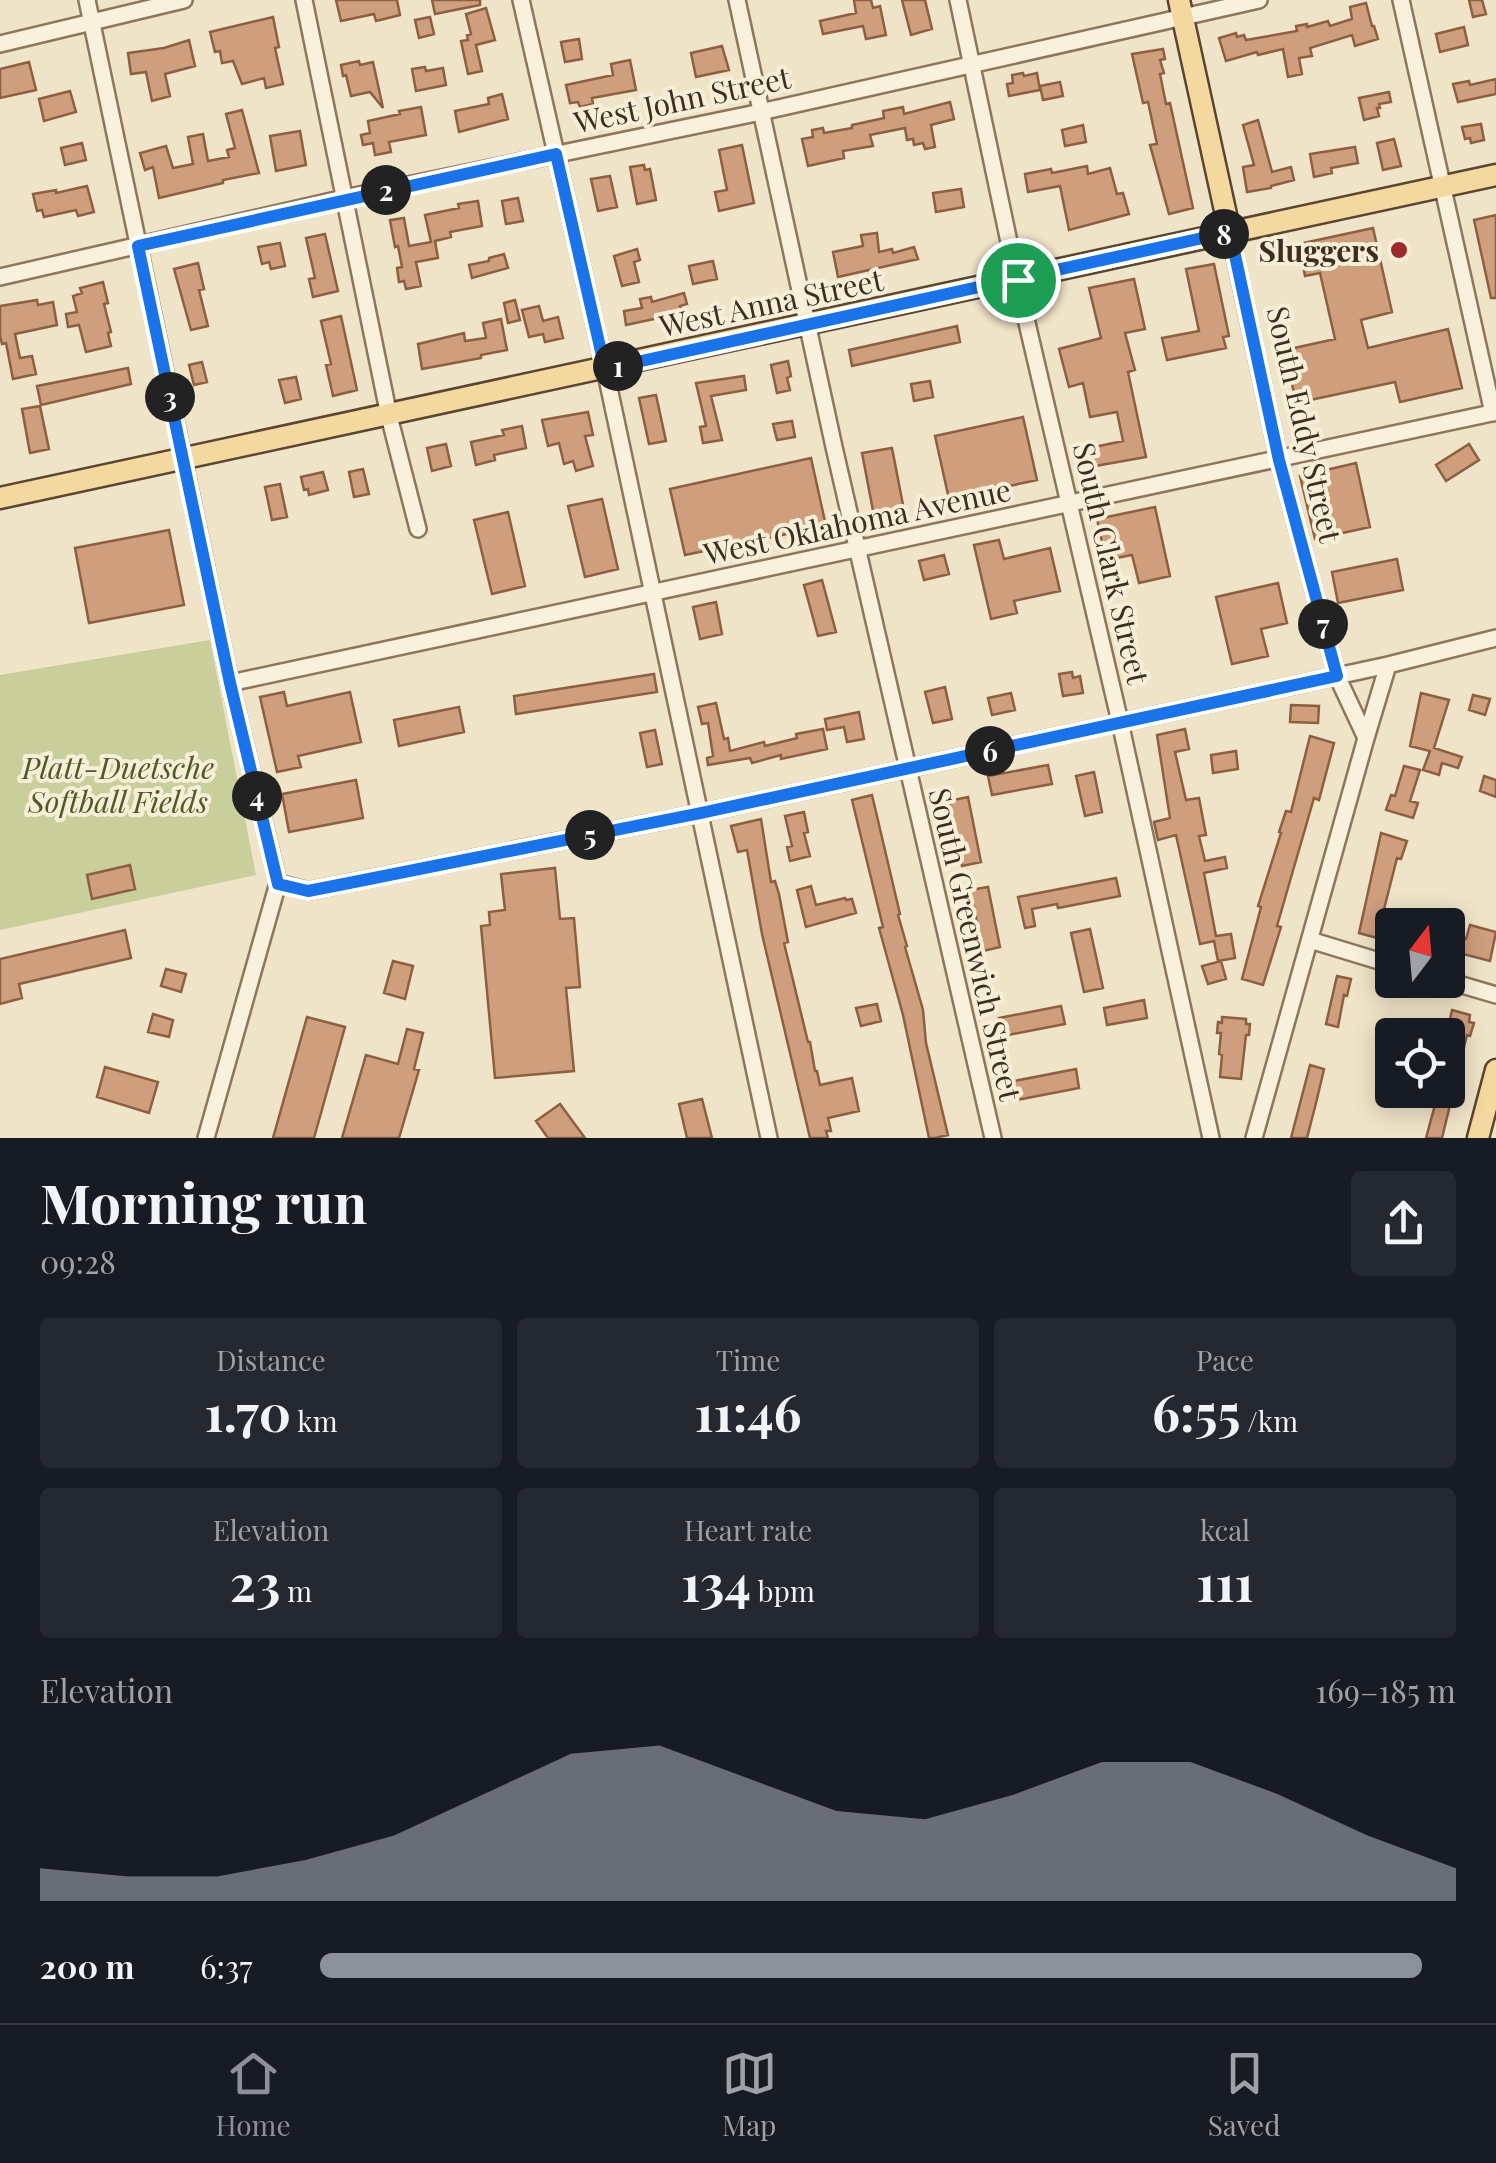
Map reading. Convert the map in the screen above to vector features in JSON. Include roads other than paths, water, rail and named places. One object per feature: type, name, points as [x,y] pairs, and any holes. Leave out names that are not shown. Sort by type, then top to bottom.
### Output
[{"type":"main road","name":"South Eddy Street","points":[[1181,9],[1230,232]]},
{"type":"main road","name":"West Anna Street","points":[[0,498],[1496,174]]},
{"type":"main road","points":[[1478,1138],[1496,1070]]},
{"type":"street","points":[[86,0],[230,683],[278,884],[206,1138]]},
{"type":"street","points":[[0,44],[184,0]]},
{"type":"street","points":[[304,0],[390,416],[418,529]]},
{"type":"street","points":[[521,0],[605,369],[769,1138]]},
{"type":"street","name":"South Greenwich Street","points":[[737,0],[857,548],[993,1138]]},
{"type":"street","name":"South Clark Street","points":[[958,0],[1211,1138]]},
{"type":"street","name":"West John Street","points":[[0,277],[345,198],[761,112],[972,64],[1181,9],[1259,0]]},
{"type":"street","points":[[1401,0],[1495,413]]},
{"type":"street","name":"South Eddy Street","points":[[1230,232],[1279,460],[1337,676],[1366,738]]},
{"type":"street","name":"West Oklahoma Avenue","points":[[230,683],[1495,413]]},
{"type":"street","points":[[278,884],[308,891],[701,813],[1388,665],[1496,638]]},
{"type":"street","points":[[1254,1138],[1388,665]]},
{"type":"street","points":[[1310,940],[1375,959]]},
{"type":"street","points":[[1465,986],[1496,995]]},
{"type":"place","name":"Sluggers","points":[[1399,250]]},
{"type":"park label","name":"Platt-Duetsche Softball Fields","points":[[118,784]]}]
